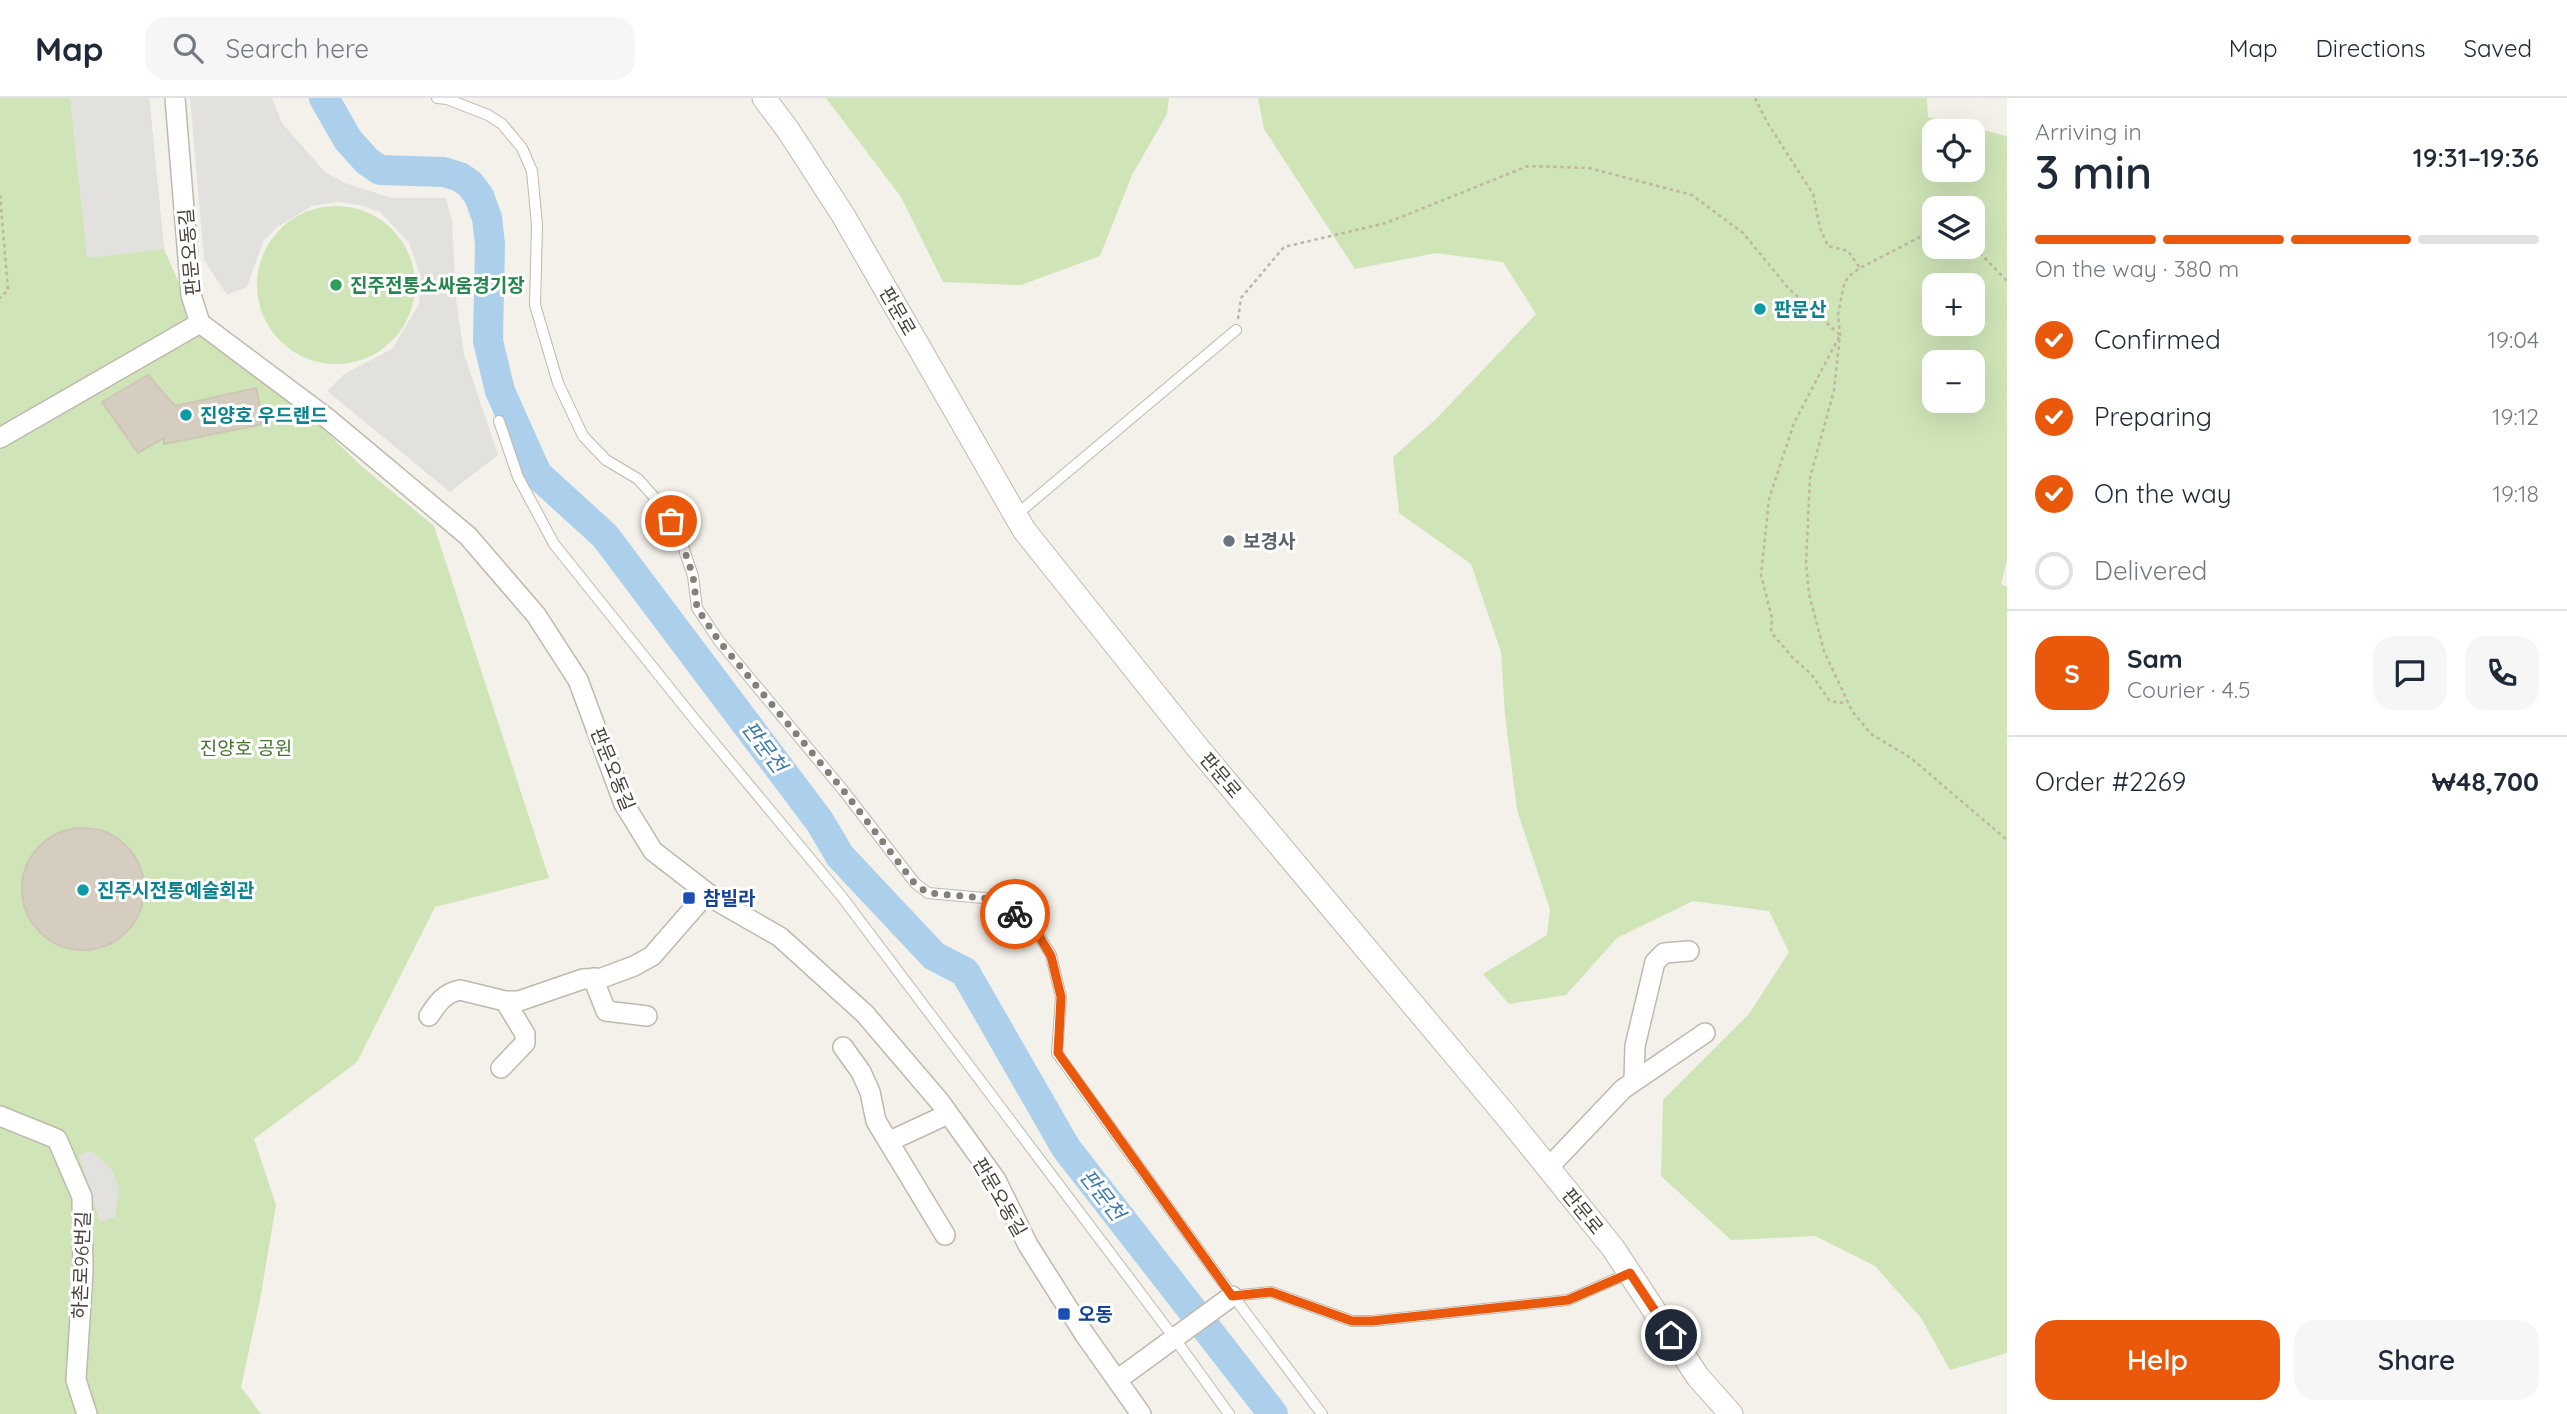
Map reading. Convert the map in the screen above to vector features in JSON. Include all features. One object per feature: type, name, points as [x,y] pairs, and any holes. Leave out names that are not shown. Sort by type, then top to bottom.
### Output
[{"type":"street","name":"판문오동길","points":[[175,98],[191,295],[200,323],[327,418],[468,536],[536,615],[578,680],[624,804],[653,851],[719,902],[780,937],[865,1014],[948,1114],[996,1180],[1028,1245],[1141,1414]]},
{"type":"street","name":"판문로","points":[[764,98],[843,215],[1024,530],[1198,748],[1613,1248],[1698,1377],[1731,1414]]},
{"type":"street","points":[[0,438],[200,323]]},
{"type":"street","points":[[429,1016],[441,998],[452,991],[460,990],[505,1001],[519,1001],[583,979],[634,966],[652,956],[707,892]]},
{"type":"street","points":[[1634,1081],[1635,1046],[1655,962],[1664,953],[1689,951]]},
{"type":"street","points":[[593,978],[606,1011],[647,1016]]},
{"type":"street","points":[[501,1068],[526,1043],[525,1034],[505,1001]]},
{"type":"street","points":[[1548,1168],[1623,1089],[1705,1033]]},
{"type":"street","points":[[843,1047],[861,1072],[870,1092],[876,1121],[945,1235]]},
{"type":"street","points":[[890,1141],[948,1114]]},
{"type":"street","name":"하촌로96번길","points":[[0,1116],[57,1139],[82,1197],[83,1271],[76,1380],[87,1414]]},
{"type":"street","points":[[1117,1380],[1232,1296]]},
{"type":"lane","points":[[437,98],[447,99],[488,115],[502,124],[522,148],[532,171],[537,225],[536,305],[558,383],[583,436],[606,460],[638,479],[663,507],[679,534],[693,576],[697,608],[719,641],[843,790],[915,884],[928,893],[984,898],[1007,907],[1035,929],[1051,956],[1061,997],[1058,1053],[1232,1296],[1322,1414]]},
{"type":"lane","points":[[1016,516],[1236,330]]},
{"type":"lane","points":[[499,421],[518,477],[554,544],[842,897],[1229,1414]]},
{"type":"lane","points":[[1232,1296],[1271,1292],[1352,1321],[1372,1321],[1568,1300],[1630,1273]]},
{"type":"path","points":[[1755,98],[1767,122],[1813,194],[1820,228],[1828,246],[1848,251],[1860,268]]},
{"type":"path","points":[[1236,330],[1241,298],[1284,247],[1386,223],[1528,166],[1589,168],[1692,195],[1743,233],[1789,289],[1840,335]]},
{"type":"path","points":[[0,195],[8,290],[0,298]]},
{"type":"path","points":[[1922,236],[1860,268],[1848,277],[1844,284],[1838,315],[1840,335],[1834,390],[1810,478],[1806,563],[1809,594],[1825,651],[1852,711],[1871,734],[1911,758],[2007,840]]},
{"type":"path","points":[[1985,257],[2007,281]]},
{"type":"path","points":[[1840,335],[1794,423],[1769,499],[1761,575],[1772,618],[1771,632],[1791,657],[1811,674],[1829,699],[1838,703],[1848,702]]},
{"type":"green space","name":"진양호 공원","points":[[0,98],[149,98],[164,249],[199,329],[299,405],[360,465],[434,526],[549,878],[435,907],[357,1062],[254,1139],[276,1205],[260,1300],[241,1387],[261,1414],[0,1414]]},
{"type":"green space","points":[[826,98],[1169,98],[1167,114],[1132,175],[1100,256],[1021,285],[943,282],[901,197]]},
{"type":"green space","points":[[1258,98],[1927,98],[1928,117],[1936,119],[1922,119],[1922,182],[1985,182],[1985,131],[2007,136],[2007,560],[2001,584],[2007,587],[2007,1353],[1950,1370],[1921,1318],[1875,1266],[1815,1236],[1731,1240],[1661,1176],[1663,1100],[1749,1014],[1789,952],[1769,911],[1693,901],[1617,938],[1566,995],[1509,1004],[1483,974],[1547,935],[1550,909],[1517,810],[1505,715],[1501,652],[1471,564],[1399,513],[1393,457],[1436,419],[1536,314],[1503,262],[1436,253],[1355,269],[1264,129]]},
{"type":"green space","name":"진주전통소싸움경기장","points":[[336,206],[366,212],[392,229],[409,255],[415,285],[409,315],[392,341],[366,358],[336,364],[306,358],[280,341],[263,315],[257,285],[263,255],[280,229],[306,212]]},
{"type":"shaded area","points":[[70,98],[149,98],[164,249],[87,258]]},
{"type":"shaded area","points":[[190,98],[272,98],[282,123],[325,172],[345,183],[392,198],[446,198],[452,220],[456,299],[464,354],[498,455],[450,492],[327,391],[344,374],[392,349],[419,304],[420,274],[409,243],[380,212],[360,205],[338,202],[312,206],[276,228],[263,242],[247,287],[227,295],[204,260]]},
{"type":"shaded area","points":[[92,1151],[111,1168],[119,1189],[115,1217],[100,1222],[79,1155]]},
{"type":"building","name":"진양호 우드랜드","points":[[148,375],[175,406],[256,388],[264,424],[164,444],[164,438],[138,453],[102,402]]},
{"type":"building","name":"진주시전통예술회관","points":[[83,828],[106,832],[126,846],[140,866],[144,889],[140,912],[126,932],[106,946],[83,950],[60,946],[40,932],[26,912],[22,889],[26,866],[40,846],[60,832]]},
{"type":"waterway","name":"판문천","points":[[324,98],[348,140],[367,161],[380,170],[444,172],[460,177],[470,184],[479,196],[487,218],[490,244],[488,341],[500,391],[537,474],[605,536],[820,822],[840,856],[934,956],[965,972],[1066,1148],[1273,1414]]},
{"type":"way so far","points":[[671,521],[679,534],[693,576],[697,608],[719,641],[843,790],[915,884],[928,893],[984,898],[1007,907],[1015,914]]},
{"type":"place","name":"진주전통소싸움경기장","points":[[336,285]]},
{"type":"place","name":"판문산","points":[[1760,309]]},
{"type":"place","name":"진양호 우드랜드","points":[[186,415]]},
{"type":"place","name":"보경사","points":[[1229,541]]},
{"type":"place","name":"진주시전통예술회관","points":[[83,890]]},
{"type":"place","name":"참빌라","points":[[689,898]]},
{"type":"place","name":"오동","points":[[1064,1314]]},
{"type":"route","points":[[1015,914],[1035,929],[1051,956],[1061,997],[1058,1053],[1232,1296],[1271,1292],[1352,1321],[1372,1321],[1568,1300],[1630,1273],[1671,1335]]}]
